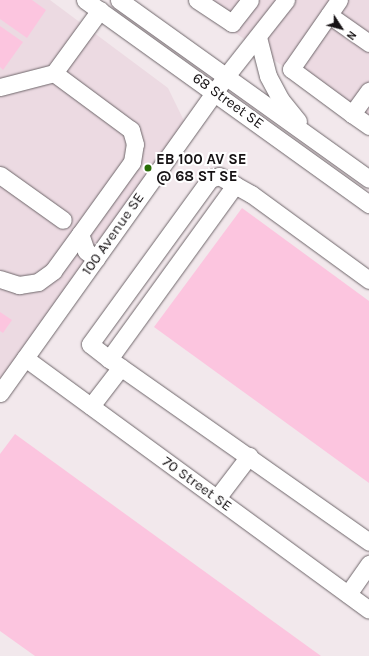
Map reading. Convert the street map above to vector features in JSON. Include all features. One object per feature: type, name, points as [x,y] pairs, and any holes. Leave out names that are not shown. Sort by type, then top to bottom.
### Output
[{"type":"street","name":"68 Street SE","points":[[85,0],[215,91],[369,204]]},
{"type":"street","name":"68 Street SE","points":[[119,0],[369,179]]},
{"type":"street","points":[[198,0],[232,23],[250,0]]},
{"type":"street","name":"100 Avenue SE","points":[[0,393],[215,91],[286,0]]},
{"type":"street","points":[[340,0],[291,69],[369,126]]},
{"type":"street","points":[[0,87],[54,73],[100,10]]},
{"type":"street","points":[[329,15],[369,43]]},
{"type":"street","points":[[258,37],[268,76],[281,100],[314,140]]},
{"type":"street","points":[[0,279],[19,285],[38,282],[52,271],[132,162],[135,144],[131,130],[54,73]]},
{"type":"street","points":[[352,114],[369,91]]},
{"type":"street","points":[[0,175],[63,220]]},
{"type":"street","points":[[369,280],[251,194],[219,176],[210,179],[90,344],[369,542]]},
{"type":"street","points":[[91,406],[115,363],[235,185]]},
{"type":"street","points":[[80,234],[86,251],[96,259]]},
{"type":"street","name":"70 Street SE","points":[[25,358],[369,610]]},
{"type":"street","points":[[217,498],[249,456]]},
{"type":"street","points":[[348,594],[369,564]]},
{"type":"shaded area","points":[[0,0],[50,0],[168,88],[188,129],[0,393]]},
{"type":"shaded area","points":[[188,0],[369,0],[369,126]]},
{"type":"building","points":[[0,0],[32,0],[46,10],[27,38],[0,19]]},
{"type":"building","points":[[0,26],[23,42],[3,70],[0,67]]},
{"type":"building","points":[[242,208],[369,301],[369,483],[154,327]]},
{"type":"building","points":[[0,312],[12,320],[3,333],[0,331]]},
{"type":"building","points":[[15,434],[321,656],[35,656],[0,631],[0,454]]},
{"type":"place","name":"EB 100 AV SE @ 68 ST SE","points":[[148,168]]}]
